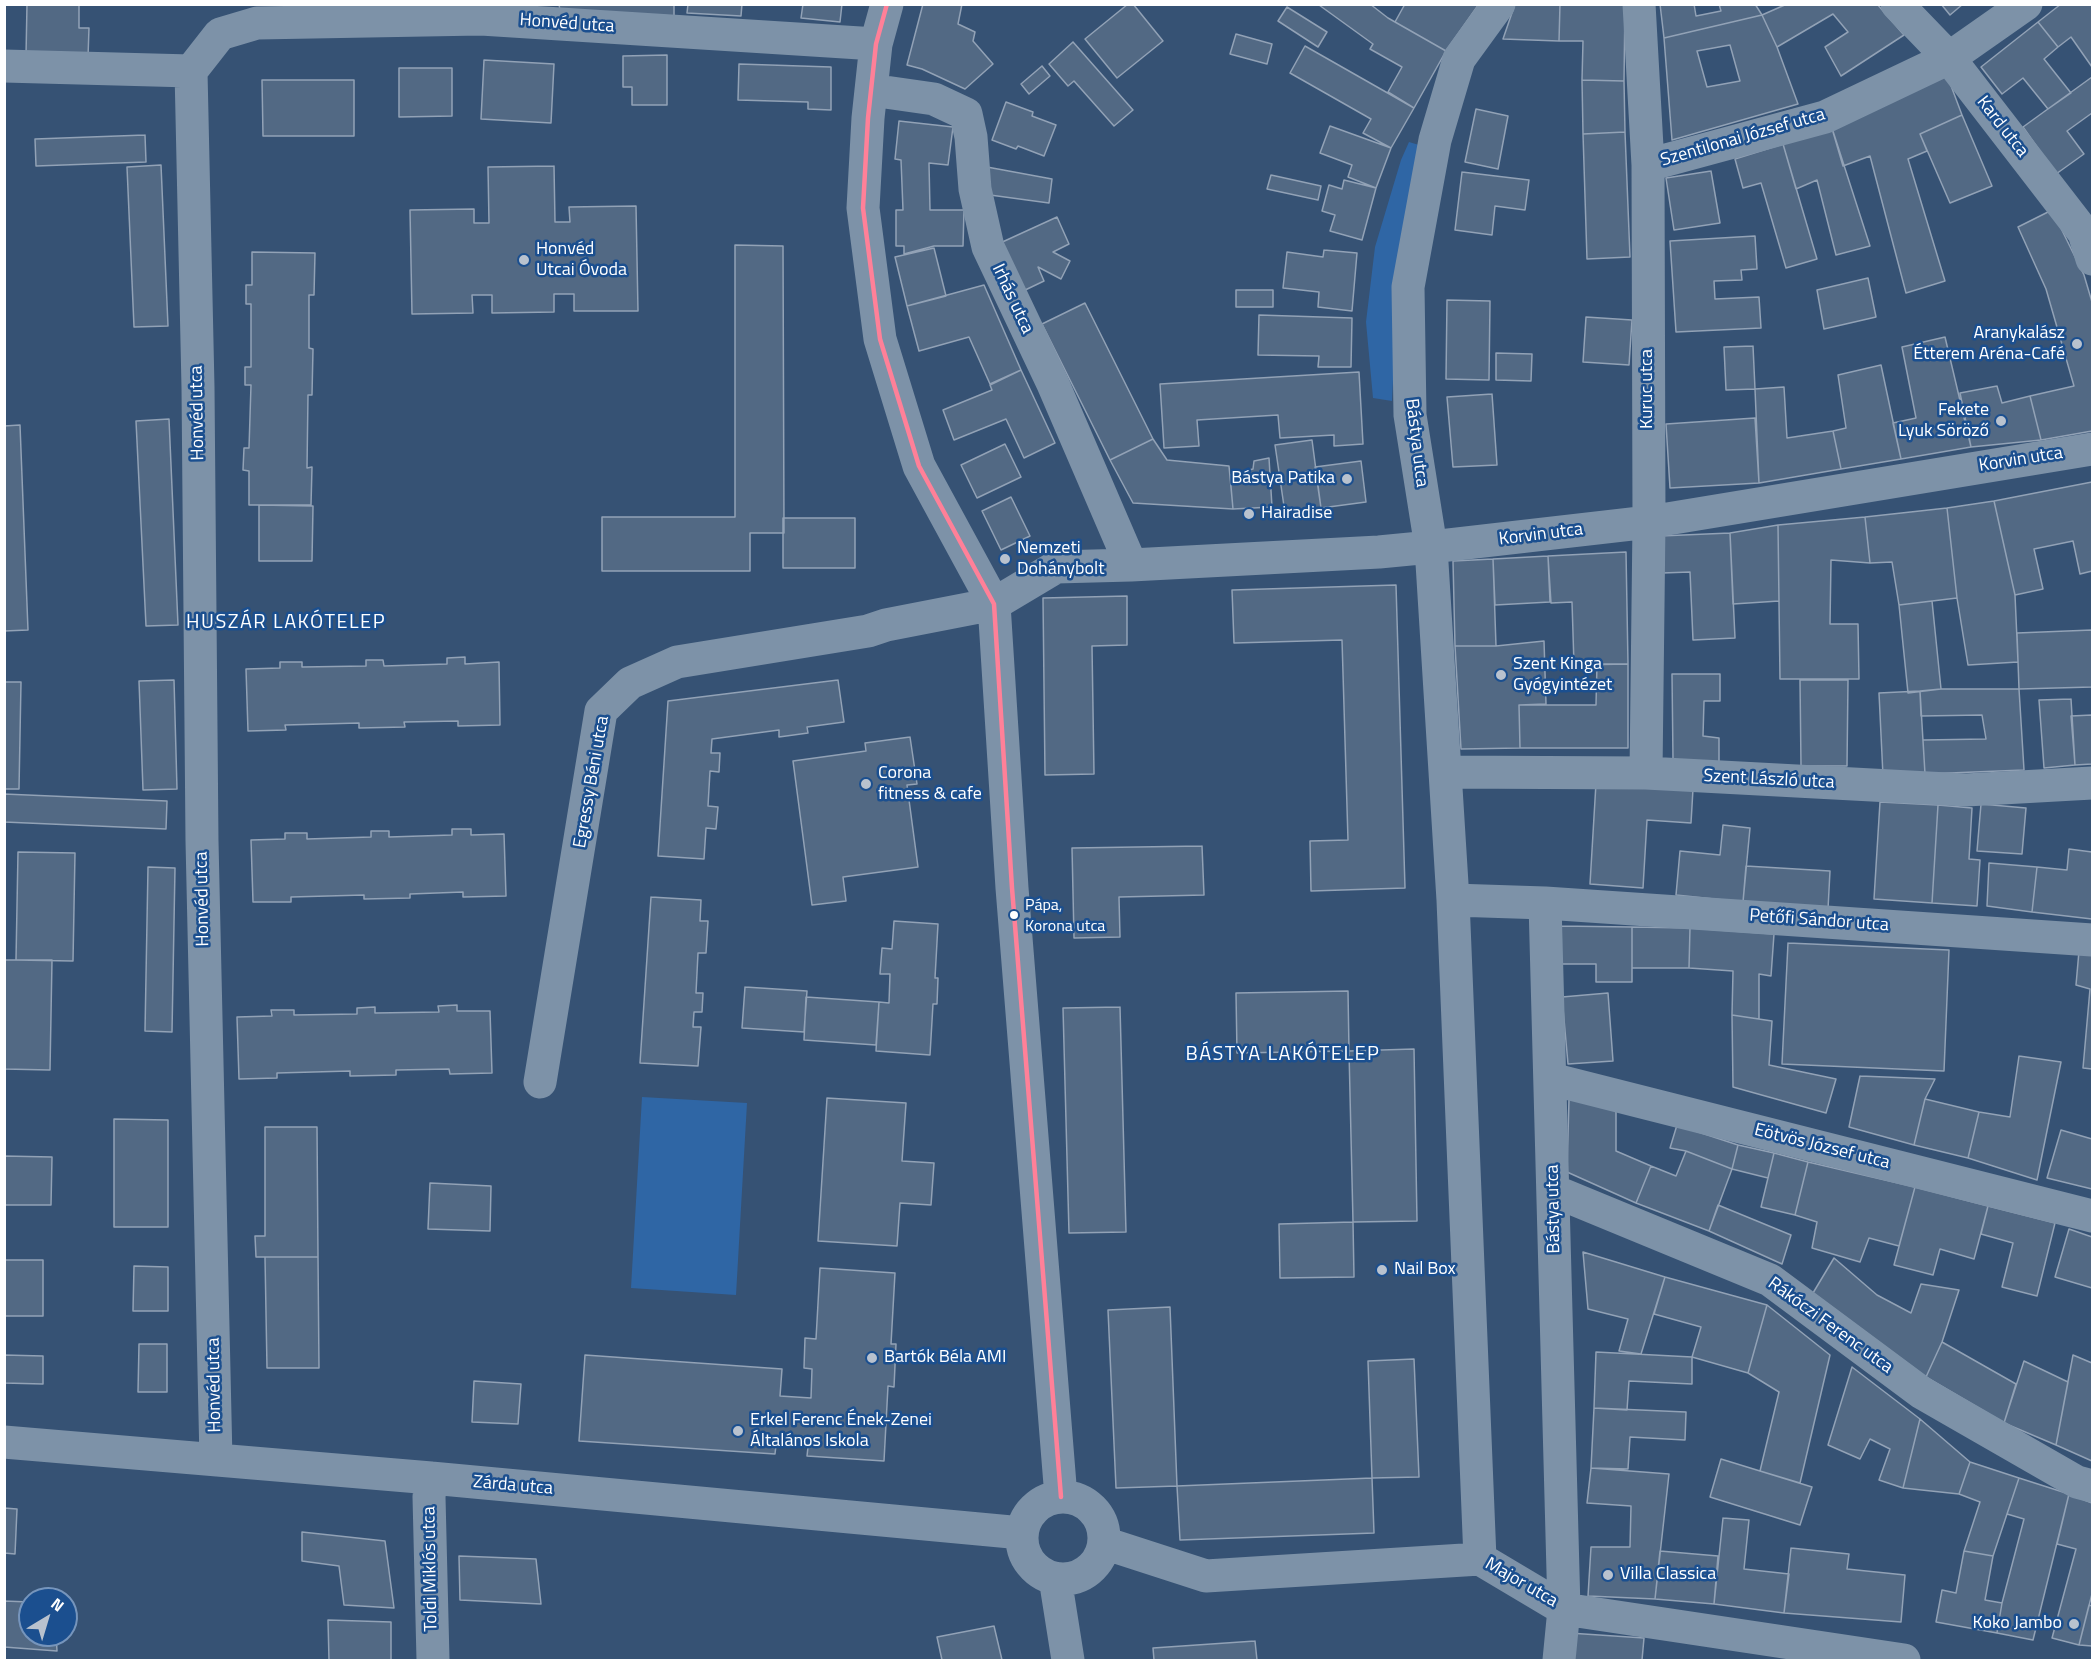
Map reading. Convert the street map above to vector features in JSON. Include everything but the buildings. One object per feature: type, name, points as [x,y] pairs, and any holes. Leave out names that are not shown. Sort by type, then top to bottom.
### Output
[{"type":"street","points":[[886,4],[876,44],[863,208],[880,339],[919,466],[994,604],[1013,900],[1061,1497]]},
{"type":"street","name":"Bástya utca","points":[[1480,1558],[1453,900],[1431,547],[1410,416],[1408,286],[1435,140],[1459,59],[1499,4]]},
{"type":"street","name":"Kuruc utca","points":[[1639,4],[1648,165],[1646,773]]},
{"type":"street","name":"Kard utca","points":[[1897,4],[1949,58],[2084,233],[2092,259]]},
{"type":"street","name":"Szentilonai József utca","points":[[1648,165],[1825,117],[1949,58],[2026,4]]},
{"type":"street","name":"Honvéd utca","points":[[216,1460],[202,841],[198,375],[191,71],[220,34],[256,23],[481,19],[876,44]]},
{"type":"street","points":[[4,66],[191,71]]},
{"type":"street","name":"Irhás utca","points":[[871,90],[934,99],[966,114],[972,137],[975,189],[988,247],[1053,384],[1131,565]]},
{"type":"street","name":"Korvin utca","points":[[994,604],[1056,567],[1379,552],[1431,547],[1648,522],[2092,449]]},
{"type":"street","name":"Egressy Béni utca","points":[[540,1082],[601,711],[630,683],[677,662],[868,631],[886,625],[994,604]]},
{"type":"street","name":"Szent László utca","points":[[1445,772],[1646,773],[1966,790],[2092,783]]},
{"type":"street","points":[[1453,900],[1545,903]]},
{"type":"street","name":"Bástya utca","points":[[1545,903],[1564,1608],[1559,1660]]},
{"type":"street","name":"Petőfi Sándor utca","points":[[1545,903],[2092,940]]},
{"type":"street","name":"Eötvös József utca","points":[[1551,1079],[2092,1216]]},
{"type":"street","name":"Rákóczi Ferenc utca","points":[[1554,1191],[1770,1280],[1922,1393],[2077,1482],[2092,1486]]},
{"type":"street","name":"Zárda utca","points":[[4,1442],[430,1478],[1022,1533]]},
{"type":"street","name":"Toldi Miklós utca","points":[[430,1478],[433,1660]]},
{"type":"street","points":[[1061,1497],[1081,1501],[1096,1514],[1101,1523],[1104,1543],[1097,1561],[1083,1574],[1055,1578],[1037,1569],[1030,1562],[1023,1547],[1022,1533],[1032,1510],[1045,1501],[1061,1497]]},
{"type":"street","name":"Major utca","points":[[1104,1543],[1206,1576],[1480,1558],[1564,1608],[1904,1660]]},
{"type":"street","points":[[1055,1578],[1068,1660]]},
{"type":"shaded area","points":[[1409,142],[1419,145],[1397,300],[1392,401],[1373,398],[1366,322],[1375,247],[1401,160]]},
{"type":"shaded area","points":[[642,1097],[747,1103],[736,1295],[631,1288]]},
{"type":"transit line","points":[[887,4],[876,44],[868,118],[863,208],[880,339],[919,466],[994,604],[1012,888],[1061,1497]]},
{"type":"place","name":"Honvéd Utcai Óvoda","points":[[524,260]]},
{"type":"place","name":"Aranykalász Étterem Aréna-Café","points":[[2077,344]]},
{"type":"place","name":"Fekete Lyuk Söröző","points":[[2001,421]]},
{"type":"place","name":"Bástya Patika","points":[[1347,479]]},
{"type":"place","name":"Hairadise","points":[[1249,514]]},
{"type":"place","name":"Nemzeti Dohánybolt","points":[[1005,559]]},
{"type":"place","name":"Szent Kinga Gyógyintézet","points":[[1501,675]]},
{"type":"place","name":"Corona fitness & cafe","points":[[866,784]]},
{"type":"place","name":"Pápa, Korona utca","points":[[1014,915]]},
{"type":"place","name":"Nail Box","points":[[1382,1270]]},
{"type":"place","name":"Bartók Béla AMI","points":[[872,1358]]},
{"type":"place","name":"Erkel Ferenc Ének-Zenei Általános Iskola","points":[[738,1431]]},
{"type":"place","name":"Villa Classica","points":[[1608,1575]]},
{"type":"place","name":"Koko Jambo","points":[[2074,1624]]},
{"type":"district","name":"HUSZÁR LAKÓTELEP","points":[[286,623]]},
{"type":"district","name":"BÁSTYA LAKÓTELEP","points":[[1283,1055]]}]
